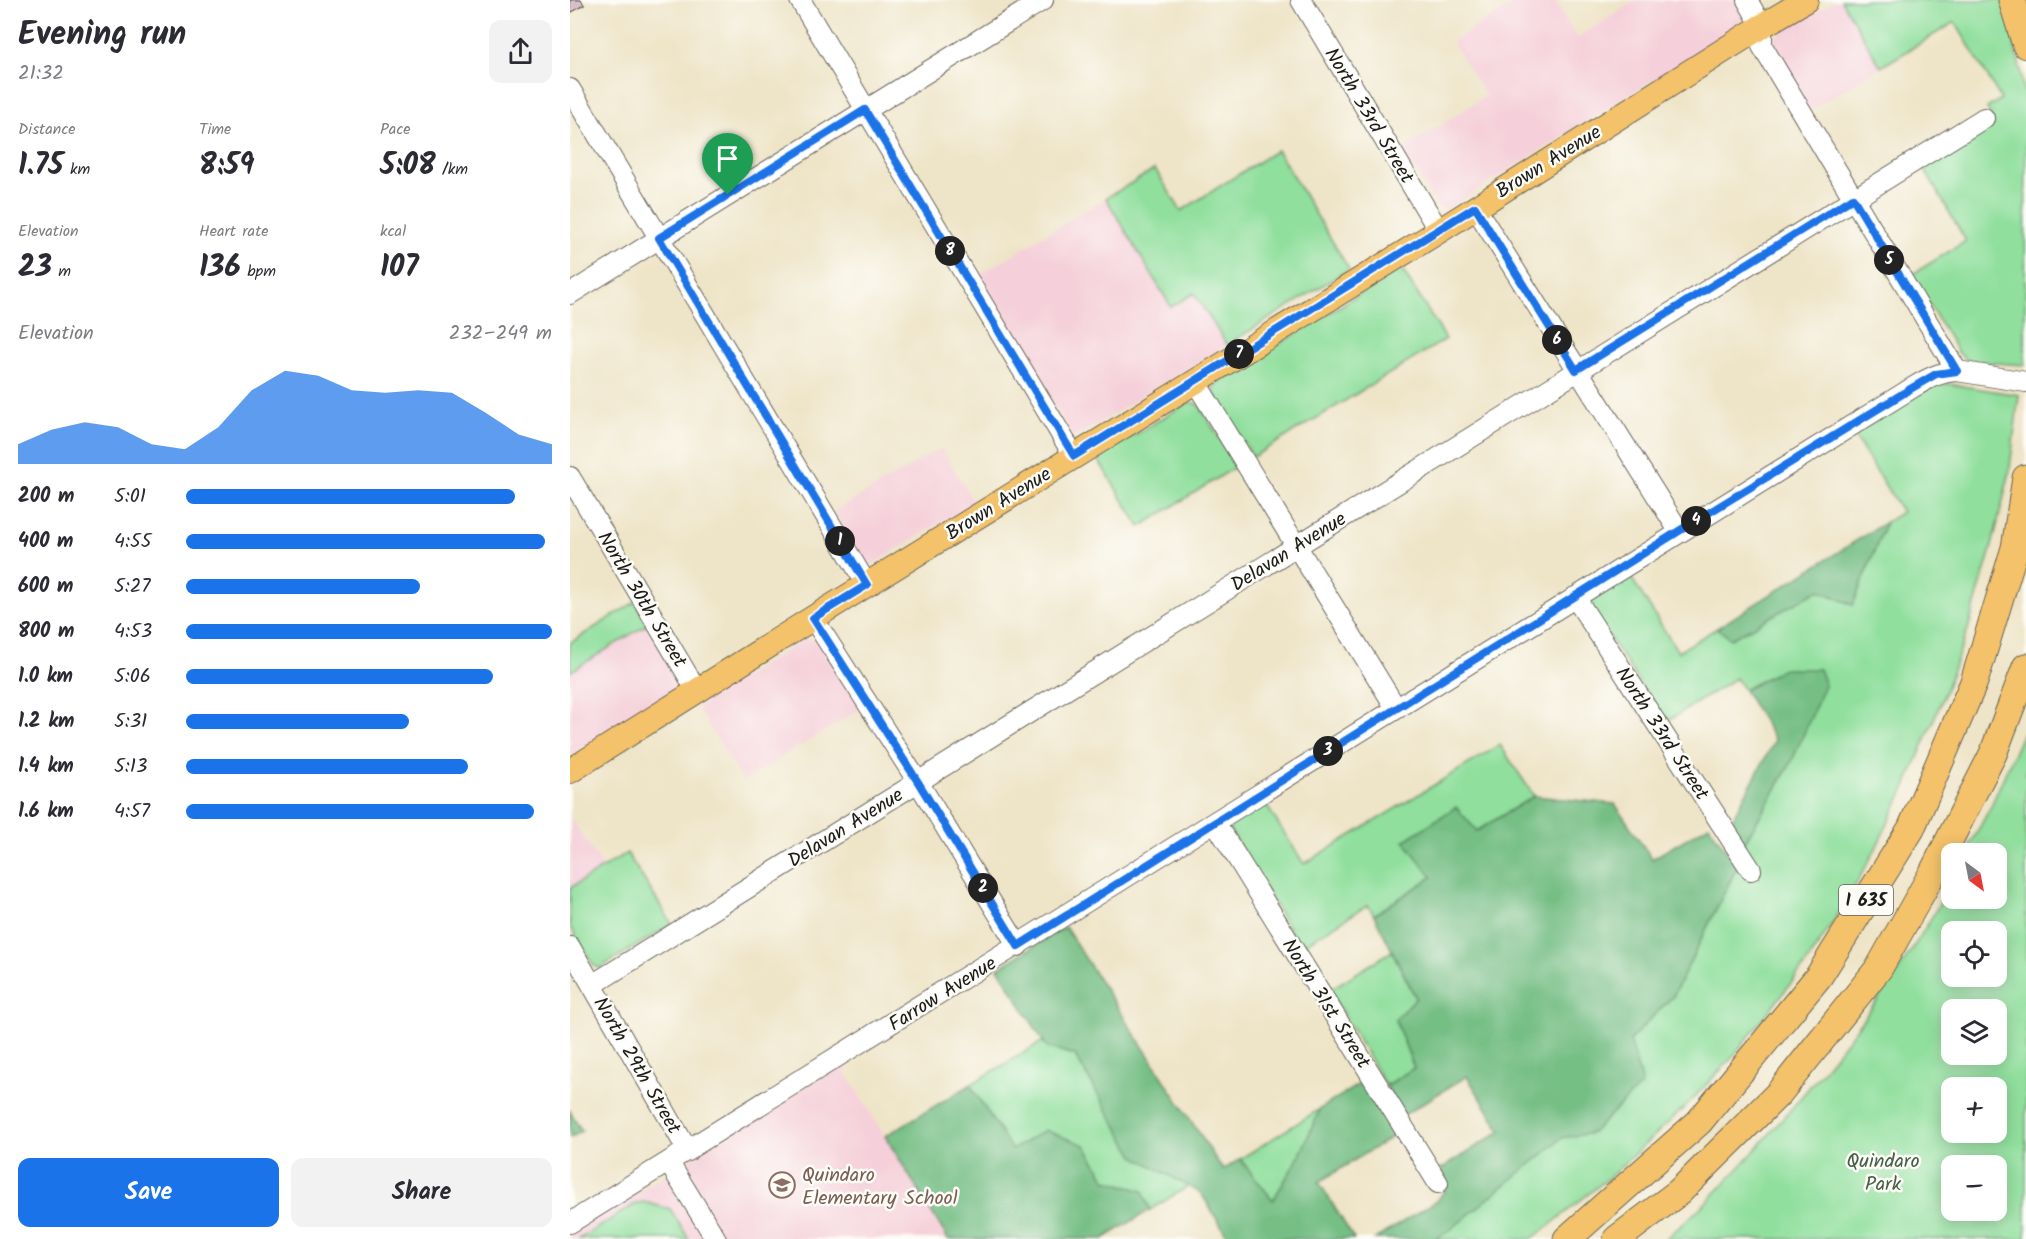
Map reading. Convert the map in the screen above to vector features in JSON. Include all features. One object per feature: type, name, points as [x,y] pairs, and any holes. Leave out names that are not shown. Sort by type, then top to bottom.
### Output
[{"type":"highway","points":[[2012,0],[2026,45]]},
{"type":"highway","name":"I 635","points":[[1567,1239],[1700,1122],[1820,976],[1911,829],[1974,682],[2015,548],[2026,478]]},
{"type":"highway","name":"I 635","points":[[1617,1239],[1679,1192],[1779,1093],[1879,968],[1932,874],[1993,754],[2026,667]]},
{"type":"main road","name":"Brown Avenue","points":[[570,771],[1806,0]]},
{"type":"street","points":[[800,0],[1074,456]]},
{"type":"street","points":[[570,294],[1043,0]]},
{"type":"street","name":"North 33rd Street","points":[[1301,0],[1439,231]]},
{"type":"street","points":[[1747,0],[1762,26],[1762,46],[1957,371],[2026,382]]},
{"type":"street","points":[[570,89],[867,585]]},
{"type":"street","name":"Delavan Avenue","points":[[592,985],[1576,370],[1984,118]]},
{"type":"street","points":[[1475,207],[1679,531]]},
{"type":"street","name":"Farrow Avenue","points":[[570,1223],[1018,946],[1679,531],[1936,374],[1957,371]]},
{"type":"street","points":[[1196,381],[1396,708]]},
{"type":"street","name":"North 30th Street","points":[[570,477],[697,691]]},
{"type":"street","name":"North 33rd Street","points":[[1575,597],[1751,870]]},
{"type":"street","points":[[813,618],[918,782],[1018,946]]},
{"type":"street","name":"North 31st Street","points":[[1215,822],[1438,1183]]},
{"type":"street","name":"North 29th Street","points":[[570,947],[688,1151]]},
{"type":"street","points":[[669,1163],[716,1239]]},
{"type":"shaded area","points":[[1519,0],[1554,0],[1577,38],[1636,0],[1736,0],[1744,14],[1741,25],[1447,209],[1438,207],[1402,150],[1486,96],[1452,42]]},
{"type":"shaded area","points":[[1837,0],[1841,0],[1881,67],[1810,110],[1773,46],[1773,40],[1780,32]]},
{"type":"shaded area","points":[[1106,198],[1171,306],[1193,293],[1227,345],[1074,438],[976,277]]},
{"type":"shaded area","points":[[941,448],[974,502],[873,564],[866,564],[834,512]]},
{"type":"shaded area","points":[[648,624],[680,678],[679,687],[570,755],[570,672]]},
{"type":"shaded area","points":[[803,640],[817,641],[862,708],[743,781],[697,707]]},
{"type":"shaded area","points":[[570,817],[603,867],[570,888]]},
{"type":"shaded area","name":"Quindaro Elementary School","points":[[841,1065],[948,1239],[570,1239],[570,1234]]},
{"type":"green space","points":[[1841,0],[2004,0],[2019,64],[2026,107],[2025,365],[1967,361],[1958,352],[1911,275],[1966,241],[1923,167],[1994,124],[1987,108],[2001,99],[1955,22],[1881,67]]},
{"type":"green space","points":[[1277,150],[1349,269],[1227,345],[1194,293],[1171,307],[1106,198],[1155,169],[1181,211]]},
{"type":"green space","points":[[1401,268],[1446,339],[1253,457],[1214,394],[1213,389],[1217,383]]},
{"type":"green space","points":[[1949,384],[2019,395],[2009,475],[1968,629],[1944,695],[1906,786],[1850,895],[1806,964],[1731,1059],[1685,1107],[1613,1174],[1531,1239],[1435,1239],[1449,1231],[1562,1137],[1592,1133],[1630,1040],[1673,996],[1737,867],[1749,880],[1760,872],[1743,845],[1792,761],[1783,669],[1744,690],[1736,678],[1666,722],[1588,606],[1588,598],[1629,574],[1678,652],[1717,628],[1731,638],[1819,590],[1853,605],[1886,522],[1902,512],[1853,434],[1934,385]]},
{"type":"green space","points":[[1187,403],[1195,403],[1200,407],[1237,466],[1140,527],[1097,458]]},
{"type":"green space","points":[[1886,522],[1853,605],[1819,590],[1731,639],[1717,628]]},
{"type":"green space","points":[[635,602],[648,624],[570,672],[570,643]]},
{"type":"green space","points":[[1783,669],[1819,669],[1825,685],[1792,761],[1743,845],[1730,823],[1775,740],[1744,690]]},
{"type":"green space","name":"Quindaro Park","points":[[2026,726],[2026,1239],[1665,1239],[1731,1176],[1836,1055],[1898,971],[1941,901],[1941,909],[2007,909],[2007,843],[1971,843],[1991,806]]},
{"type":"green space","points":[[1500,745],[1534,796],[1477,831],[1405,840],[1432,877],[1374,915],[1368,905],[1300,947],[1230,830],[1232,822],[1265,803],[1304,864]]},
{"type":"green space","points":[[1534,796],[1615,804],[1652,859],[1709,825],[1737,867],[1673,996],[1630,1040],[1642,1084],[1592,1133],[1562,1138],[1449,1231],[1435,1239],[1375,1239],[1438,1200],[1447,1187],[1439,1170],[1501,1131],[1467,1076],[1404,1115],[1386,1086],[1414,1068],[1395,1019],[1416,998],[1374,915],[1432,877],[1404,841],[1456,807],[1477,831]]},
{"type":"green space","points":[[627,853],[672,924],[600,968],[594,966],[570,926],[570,888]]},
{"type":"green space","points":[[1065,927],[1223,1170],[1240,1159],[1273,1200],[1300,1155],[1320,1109],[1365,1080],[1397,1134],[1319,1182],[1354,1239],[1229,1239],[1201,1193],[1134,1156],[1075,1055],[1047,1047],[998,968]]},
{"type":"green space","points":[[1392,951],[1416,999],[1395,1019],[1414,1068],[1386,1086],[1329,990]]},
{"type":"green space","points":[[1043,1041],[1047,1047],[1075,1055],[1134,1155],[1189,1186],[1150,1210],[1142,1191],[1106,1180],[1085,1145],[1012,1151],[970,1085]]},
{"type":"green space","points":[[970,1085],[1012,1150],[1045,1130],[1085,1145],[1106,1180],[1143,1191],[1150,1210],[1103,1239],[948,1239],[885,1136]]},
{"type":"green space","points":[[1320,1109],[1300,1155],[1273,1201],[1240,1159]]},
{"type":"green space","points":[[570,1111],[582,1131],[570,1138]]},
{"type":"green space","points":[[644,1202],[670,1209],[689,1239],[579,1239],[637,1203]]},
{"type":"building","points":[[570,0],[581,0],[584,5],[570,13]]},
{"type":"place","name":"Quindaro Elementary School","points":[[782,1185]]},
{"type":"route","points":[[865,110],[1074,456],[1475,207],[1576,370],[1853,198],[1957,371],[1936,374],[1912,388],[1679,531],[1018,946],[918,782],[813,618],[867,585],[659,238],[728,195],[865,110]]}]
